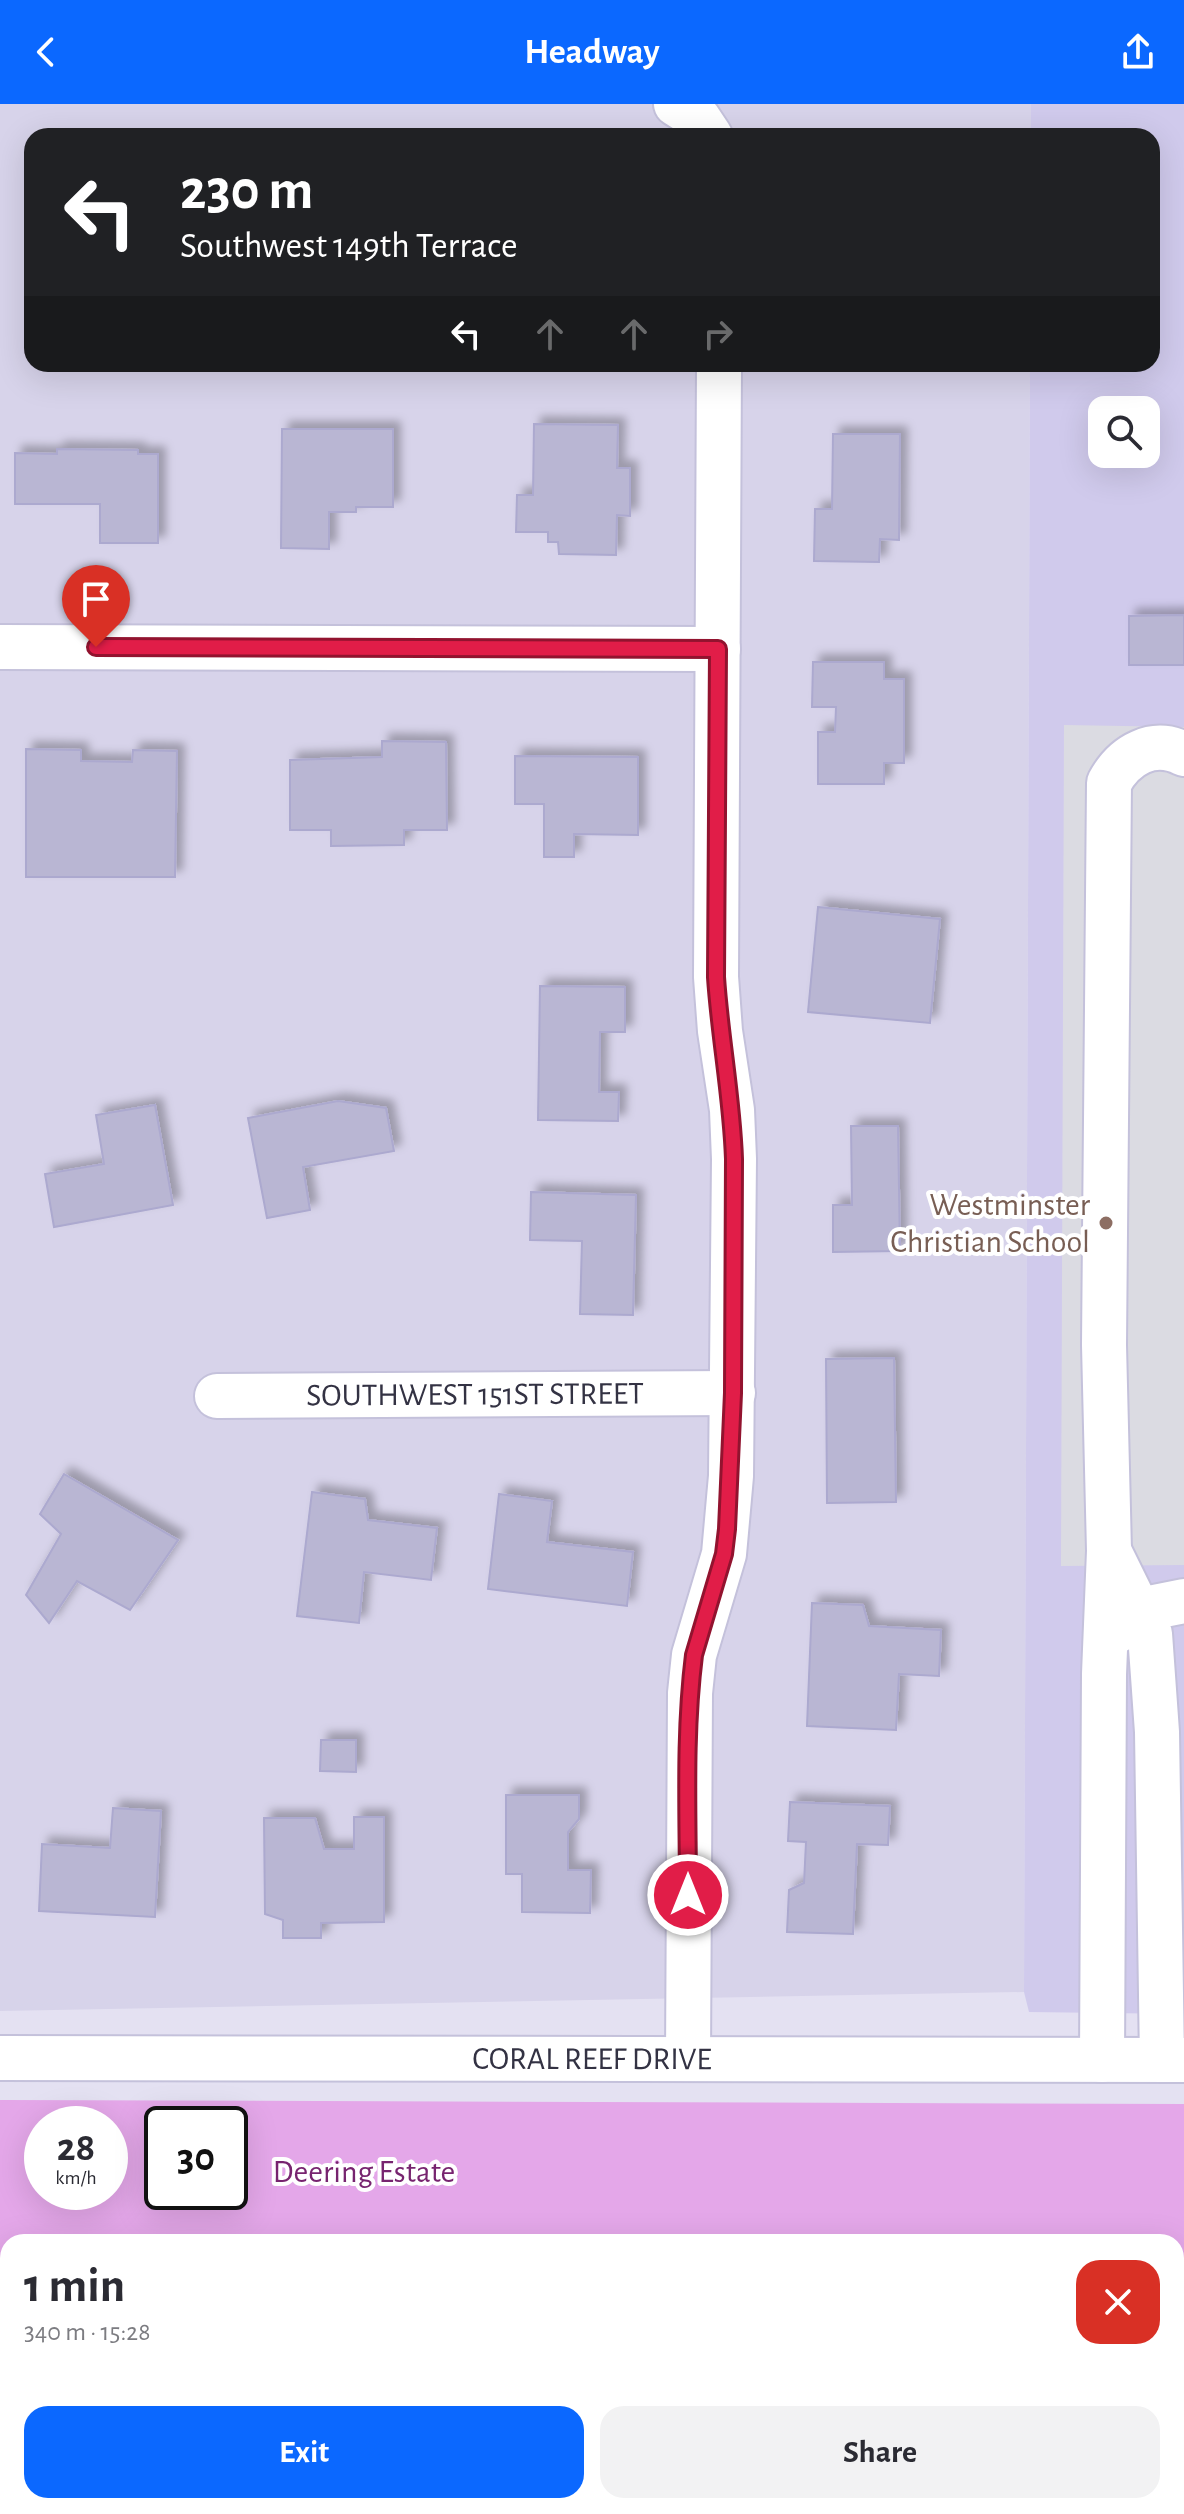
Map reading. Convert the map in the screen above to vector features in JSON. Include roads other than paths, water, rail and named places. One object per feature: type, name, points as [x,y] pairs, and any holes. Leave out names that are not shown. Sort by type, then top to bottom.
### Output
[{"type":"street","points":[[688,2059],[690,1693],[694,1655],[724,1554],[731,1476],[733,1393],[734,1147],[716,977],[719,372]]},
{"type":"street","points":[[0,647],[718,649]]},
{"type":"street","points":[[1102,2060],[1104,1674],[1109,1551],[1104,1345],[1109,783],[1118,766],[1137,753],[1166,748],[1184,754]]},
{"type":"street","name":"SOUTHWEST 151ST STREET","points":[[217,1396],[733,1393]]},
{"type":"street","points":[[1109,1551],[1150,1634],[1167,1763],[1173,2060]]},
{"type":"street","points":[[1104,1674],[1119,1630],[1139,1610],[1184,1601]]},
{"type":"street","points":[[1167,1763],[1184,1664]]},
{"type":"street","name":"CORAL REEF DRIVE","points":[[0,2058],[1173,2060]]},
{"type":"place","name":"Westminster Christian School","points":[[1106,1223]]},
{"type":"park label","name":"Deering Estate","points":[[364,2172]]}]
